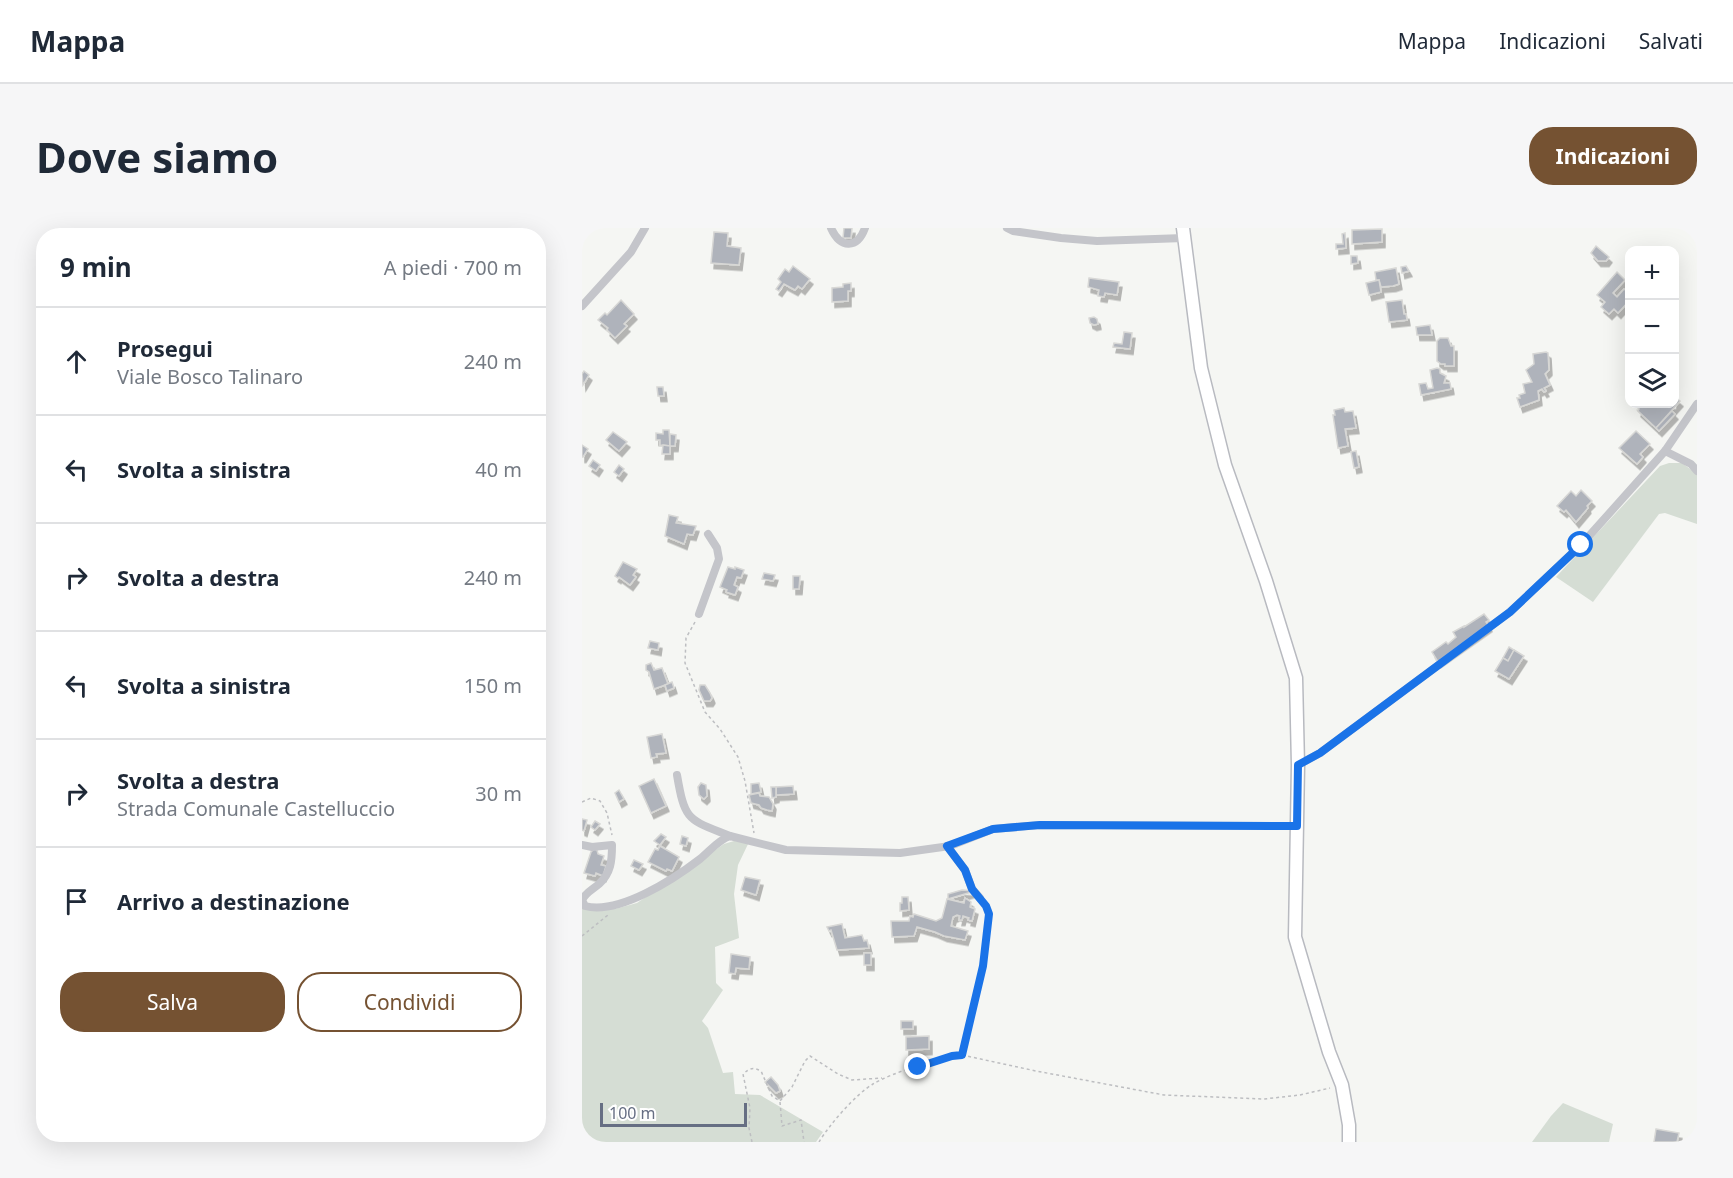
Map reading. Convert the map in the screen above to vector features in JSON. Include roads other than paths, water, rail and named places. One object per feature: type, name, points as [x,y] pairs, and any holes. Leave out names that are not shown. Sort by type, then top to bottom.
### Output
[{"type":"main road","points":[[1184,233],[1201,368],[1225,465],[1266,581],[1296,678],[1298,765],[1295,937],[1329,1052],[1342,1085],[1350,1142]]},
{"type":"street","points":[[582,306],[631,252],[645,228]]},
{"type":"street","points":[[831,228],[835,237],[851,244],[859,241],[865,228]]},
{"type":"street","points":[[1007,228],[1013,231],[1096,241],[1184,233]]},
{"type":"street","points":[[1298,765],[1320,753],[1510,612],[1581,545],[1665,452],[1697,404]]},
{"type":"street","points":[[1665,452],[1691,464],[1697,471]]},
{"type":"street","points":[[699,614],[719,559],[717,548],[708,534]]},
{"type":"street","points":[[677,775],[681,802],[688,815],[697,823],[730,836],[786,850],[900,853],[947,846],[993,829],[1040,825],[1297,826]]},
{"type":"street","points":[[582,845],[592,847],[612,845],[612,865],[608,874],[599,884],[585,893],[582,900],[585,906],[591,908],[623,904],[656,888],[701,858],[723,838],[730,836]]},
{"type":"street","points":[[947,846],[965,870],[972,889],[980,898]]}]
